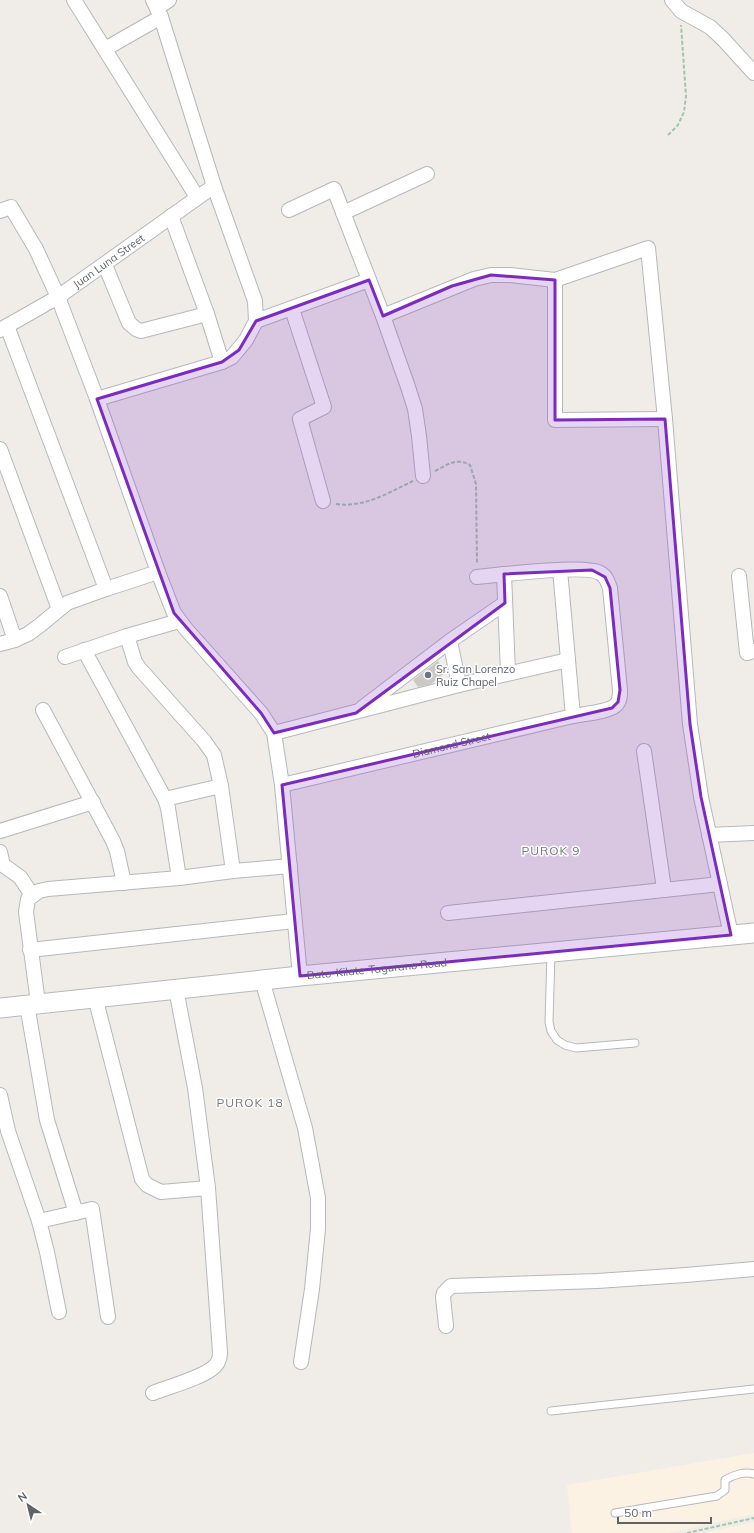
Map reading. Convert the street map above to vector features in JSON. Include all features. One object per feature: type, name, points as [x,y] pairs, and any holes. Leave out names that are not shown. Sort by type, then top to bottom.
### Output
[{"type":"street","points":[[105,49],[157,8],[170,0]]},
{"type":"street","points":[[77,1],[197,197]]},
{"type":"street","points":[[676,5],[710,27],[754,73]]},
{"type":"street","points":[[97,399],[222,362],[232,357],[239,350],[256,321],[255,301],[214,186],[157,8]]},
{"type":"street","points":[[343,213],[427,174]]},
{"type":"street","name":"Juan Luna Street","points":[[3,328],[58,297],[214,186]]},
{"type":"street","points":[[289,210],[334,189],[383,316],[415,409],[420,436],[423,476]]},
{"type":"street","points":[[0,212],[11,208],[36,249],[58,297],[97,399],[169,604],[179,621],[261,713],[274,733],[282,784],[300,976]]},
{"type":"street","points":[[171,216],[207,314],[222,362]]},
{"type":"street","points":[[383,316],[452,286],[474,279],[491,275],[510,275],[555,280],[648,248],[665,420],[690,724],[695,768],[731,935]]},
{"type":"street","points":[[105,265],[128,323],[136,330],[147,330],[207,314]]},
{"type":"street","points":[[256,321],[369,280]]},
{"type":"street","points":[[555,280],[555,420],[665,420]]},
{"type":"street","points":[[292,309],[324,408],[300,419],[323,501]]},
{"type":"street","points":[[3,328],[106,589]]},
{"type":"street","points":[[0,449],[59,609]]},
{"type":"street","points":[[477,577],[560,570],[573,716]]},
{"type":"street","name":"Diamond Street","points":[[282,784],[612,708],[618,702],[620,690],[610,588],[608,582],[600,572],[592,570],[560,570]]},
{"type":"street","points":[[0,644],[15,640],[39,626],[67,603],[158,572]]},
{"type":"street","points":[[504,574],[508,673]]},
{"type":"street","points":[[739,576],[747,653],[754,651]]},
{"type":"street","points":[[0,596],[15,640]]},
{"type":"street","points":[[356,713],[450,641],[505,603]]},
{"type":"street","points":[[65,657],[127,636],[179,621]]},
{"type":"street","points":[[127,636],[135,662],[139,668],[210,747],[214,755],[221,786],[233,871]]},
{"type":"street","points":[[450,641],[459,685]]},
{"type":"street","points":[[84,650],[165,799],[168,808],[179,878]]},
{"type":"street","points":[[274,733],[356,713],[459,685],[568,660]]},
{"type":"street","points":[[43,710],[93,802],[117,851],[124,883]]},
{"type":"street","points":[[644,751],[664,890]]},
{"type":"street","points":[[165,799],[221,786]]},
{"type":"street","points":[[0,831],[93,802]]},
{"type":"street","points":[[709,835],[754,833]]},
{"type":"street","points":[[0,852],[3,865],[20,877],[32,895]]},
{"type":"street","points":[[76,1212],[47,1120],[33,1004],[26,912],[28,899],[39,891],[48,889],[179,878],[290,866]]},
{"type":"street","points":[[448,913],[720,884]]},
{"type":"street","points":[[30,950],[294,921]]},
{"type":"street","name":"Bato-Kilate-Tagurano Road","points":[[0,1008],[300,976],[754,933]]},
{"type":"street","points":[[262,980],[305,1128],[318,1198],[318,1229],[312,1289],[301,1362]]},
{"type":"street","points":[[153,1393],[207,1372],[216,1365],[220,1358],[208,1188],[195,1088],[176,989]]},
{"type":"street","points":[[95,997],[142,1179],[147,1185],[161,1192],[208,1188]]},
{"type":"street","points":[[0,1096],[8,1131],[39,1221],[47,1252],[58,1312]]},
{"type":"street","points":[[39,1221],[92,1209],[108,1317]]},
{"type":"street","points":[[446,1326],[443,1297],[444,1292],[451,1286],[604,1280],[754,1269]]},
{"type":"lane","points":[[551,953],[549,1022],[551,1031],[557,1040],[576,1048],[635,1043]]},
{"type":"lane","points":[[551,1411],[754,1389]]},
{"type":"lane","points":[[615,1513],[717,1496],[724,1490],[725,1480],[738,1474],[749,1472],[754,1474]]},
{"type":"path","points":[[668,135],[678,125],[684,112],[686,96],[676,5]]},
{"type":"path","points":[[323,501],[352,505],[366,502],[454,462],[463,461],[470,465],[476,484],[477,577]]},
{"type":"path","points":[[688,1533],[754,1518]]},
{"type":"highlighted area","points":[[491,275],[555,280],[555,420],[665,419],[690,724],[701,797],[731,935],[300,976],[282,785],[612,708],[618,702],[620,690],[610,588],[605,577],[592,570],[504,574],[505,603],[356,713],[274,733],[261,713],[174,613],[97,399],[222,362],[239,350],[256,321],[369,280],[383,316],[452,286]]},
{"type":"shaded area","points":[[754,1453],[754,1514],[669,1533],[572,1533],[567,1485]]},
{"type":"shaded area","points":[[754,1522],[754,1533],[704,1533]]},
{"type":"building","name":"Sr. San Lorenzo Ruiz Chapel","points":[[438,661],[446,672],[431,684],[418,687],[413,680]]},
{"type":"place","name":"Sr. San Lorenzo Ruiz Chapel","points":[[428,675]]},
{"type":"district","name":"PUROK 9","points":[[551,850]]},
{"type":"district","name":"PUROK 18","points":[[250,1102]]}]
